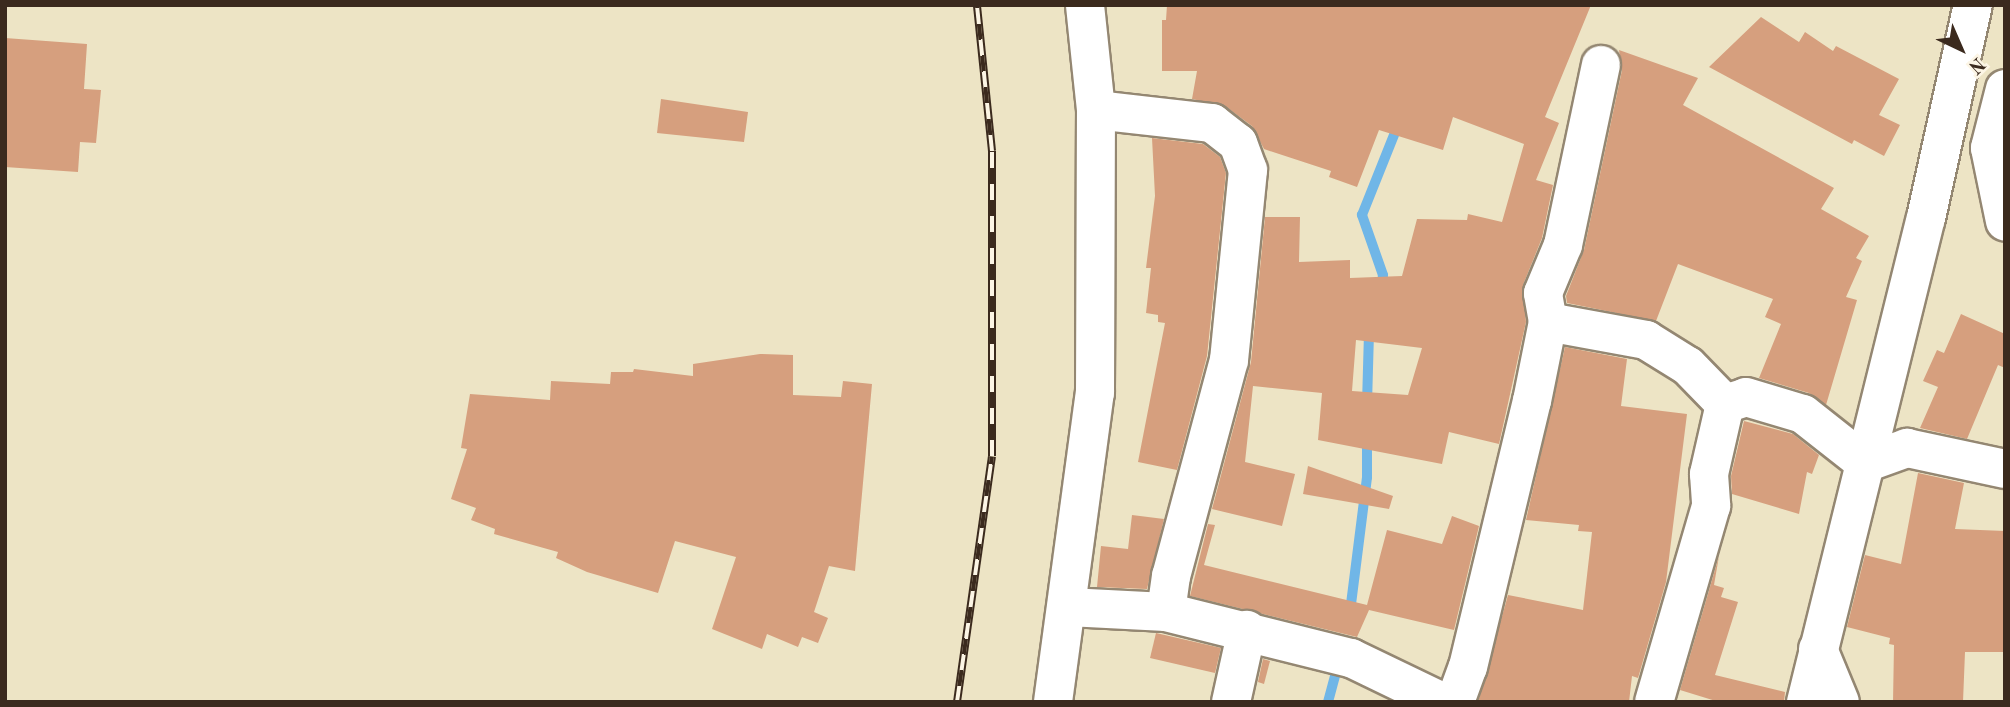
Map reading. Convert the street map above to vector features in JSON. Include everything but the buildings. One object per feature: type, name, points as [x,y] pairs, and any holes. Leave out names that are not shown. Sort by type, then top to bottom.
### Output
[{"type":"street","points":[[1053,702],[1095,393],[1096,110],[1086,5]]},
{"type":"street","points":[[1806,702],[1973,5]]},
{"type":"street","points":[[1965,43],[2005,83]]},
{"type":"street","points":[[1455,702],[1468,667],[1548,322],[1543,293],[1563,245],[1601,65]]},
{"type":"street","points":[[2005,89],[1990,148],[2005,221]]},
{"type":"street","points":[[1096,110],[1212,123],[1238,143],[1248,170],[1229,360],[1171,576],[1166,612]]},
{"type":"street","points":[[1548,322],[1646,340],[1688,366],[1725,404]]},
{"type":"street","points":[[1725,404],[1746,397],[1802,414],[1865,463]]},
{"type":"street","points":[[1654,702],[1711,506],[1709,474],[1725,404]]},
{"type":"street","points":[[1865,463],[1907,448],[2005,469]]},
{"type":"street","points":[[1068,607],[1166,612],[1247,630],[1351,658],[1442,702]]},
{"type":"street","points":[[1231,702],[1247,630]]},
{"type":"street","points":[[1818,649],[1840,702]]},
{"type":"waterway","points":[[1382,288],[1383,275],[1362,215],[1398,125]]},
{"type":"waterway","points":[[1367,404],[1369,332]]},
{"type":"waterway","points":[[1350,612],[1367,477],[1367,436]]},
{"type":"waterway","points":[[1328,702],[1339,661]]},
{"type":"railway","points":[[957,702],[992,456],[992,151],[977,5]]}]
